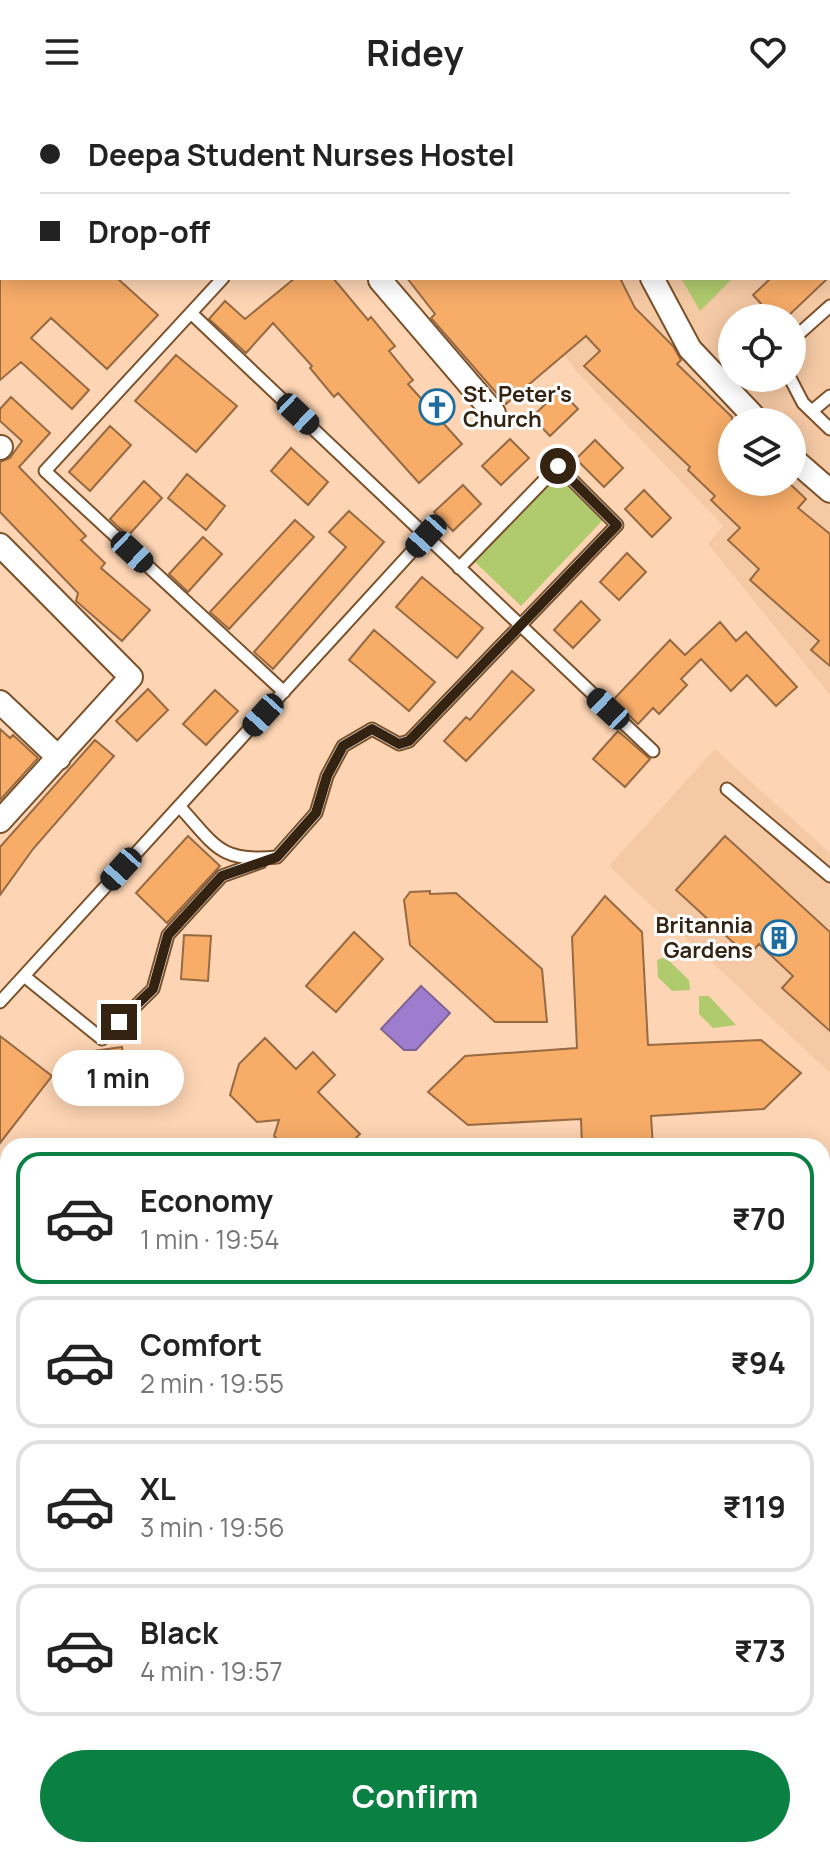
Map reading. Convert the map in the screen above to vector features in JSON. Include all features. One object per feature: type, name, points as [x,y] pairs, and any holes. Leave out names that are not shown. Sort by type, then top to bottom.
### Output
[{"type":"street","points":[[380,280],[494,413]]},
{"type":"street","points":[[653,280],[690,349],[746,408]]},
{"type":"street","points":[[806,470],[830,491]]},
{"type":"street","points":[[0,545],[131,677],[0,821]]},
{"type":"street","points":[[0,702],[59,758]]},
{"type":"lane","points":[[221,280],[45,471],[284,692]]},
{"type":"lane","points":[[806,327],[830,306]]},
{"type":"lane","points":[[191,313],[653,751]]},
{"type":"lane","points":[[796,392],[830,429]]},
{"type":"lane","points":[[812,411],[830,396]]},
{"type":"lane","points":[[24,976],[102,1039],[153,989],[168,935],[222,876],[277,857],[316,813],[327,776],[343,746],[372,729],[399,744],[409,741],[617,525],[558,466],[459,568]]},
{"type":"lane","points":[[0,1002],[426,536]]},
{"type":"lane","points":[[727,789],[830,876]]},
{"type":"lane","points":[[179,806],[223,854],[249,860],[277,857]]},
{"type":"shaded area","points":[[510,280],[641,280],[682,354],[731,408],[718,408],[718,496],[806,496],[806,485],[830,506],[830,695],[708,544],[723,526],[576,371]]},
{"type":"shaded area","points":[[665,280],[830,280],[830,476],[806,454],[806,408],[761,408],[747,392],[806,392],[806,304],[718,304],[718,361],[698,339]]},
{"type":"shaded area","points":[[715,749],[830,853],[830,1073],[609,866]]},
{"type":"shaded area","points":[[421,986],[450,1013],[416,1050],[404,1050],[381,1029]]},
{"type":"green space","points":[[682,280],[731,280],[700,311]]},
{"type":"green space","points":[[557,476],[603,520],[521,606],[475,562]]},
{"type":"green space","points":[[665,957],[689,980],[690,990],[672,991],[658,977],[657,960]]},
{"type":"green space","points":[[699,996],[709,996],[736,1025],[713,1028],[699,1014]]},
{"type":"building","points":[[0,280],[119,280],[158,315],[107,369],[51,318],[31,338],[89,390],[72,409],[21,362],[0,380]]},
{"type":"building","points":[[293,280],[335,280],[395,346],[389,351],[413,380],[408,384],[462,444],[419,483],[338,393],[334,397],[310,368],[312,366],[273,323],[246,353],[209,319],[225,301],[245,319]]},
{"type":"building","points":[[409,280],[621,280],[635,308],[673,346],[681,360],[677,364],[723,408],[718,408],[718,496],[803,496],[806,499],[798,508],[830,534],[830,666],[811,650],[819,641],[750,580],[759,569],[728,540],[740,528],[711,500],[715,496],[688,470],[690,467],[584,366],[600,351],[586,336],[506,404],[431,318],[435,314]]},
{"type":"building","points":[[769,280],[826,280],[801,304],[761,304],[753,295]]},
{"type":"building","points":[[176,355],[237,406],[196,452],[135,401]]},
{"type":"building","points":[[560,390],[578,409],[550,436],[532,417]]},
{"type":"building","points":[[11,397],[50,433],[19,467],[86,536],[81,540],[105,563],[101,568],[150,610],[122,641],[76,601],[78,593],[0,512],[0,462],[10,458],[22,441],[0,421],[0,409]]},
{"type":"building","points":[[110,426],[131,445],[90,491],[69,472]]},
{"type":"building","points":[[510,439],[529,458],[501,485],[482,466]]},
{"type":"building","points":[[595,440],[623,468],[604,487],[576,459]]},
{"type":"building","points":[[291,448],[328,482],[308,505],[271,471]]},
{"type":"building","points":[[187,474],[225,506],[206,530],[168,498]]},
{"type":"building","points":[[144,481],[162,498],[128,536],[110,519]]},
{"type":"building","points":[[463,485],[481,504],[453,531],[434,512]]},
{"type":"building","points":[[644,490],[671,518],[652,537],[625,509]]},
{"type":"building","points":[[349,511],[384,542],[273,669],[254,652],[346,547],[329,532]]},
{"type":"building","points":[[295,520],[314,537],[229,629],[210,612]]},
{"type":"building","points":[[203,537],[222,554],[188,592],[169,574]]},
{"type":"building","points":[[627,553],[646,572],[619,600],[600,582]]},
{"type":"building","points":[[422,577],[483,628],[457,658],[396,607]]},
{"type":"building","points":[[581,601],[600,620],[573,648],[554,630]]},
{"type":"building","points":[[720,622],[736,641],[746,632],[797,687],[776,706],[747,675],[731,691],[701,659],[681,679],[687,685],[659,714],[653,708],[638,724],[613,700],[670,640],[685,655]]},
{"type":"building","points":[[374,630],[435,682],[409,711],[349,660]]},
{"type":"building","points":[[512,671],[534,690],[466,761],[444,741],[466,717],[470,720]]},
{"type":"building","points":[[148,689],[168,710],[137,741],[116,721]]},
{"type":"building","points":[[215,690],[238,711],[206,745],[183,724]]},
{"type":"building","points":[[0,729],[10,738],[13,735],[38,758],[0,800]]},
{"type":"building","points":[[618,731],[650,759],[625,787],[593,759]]},
{"type":"building","points":[[95,740],[114,756],[33,849],[0,895],[0,847]]},
{"type":"building","points":[[188,836],[220,866],[167,923],[136,893]]},
{"type":"building","name":"Britannia Gardens","points":[[725,836],[830,932],[830,1031],[782,988],[793,976],[759,944],[748,956],[676,890]]},
{"type":"building","points":[[430,891],[430,894],[456,893],[542,969],[547,1022],[495,1022],[410,945],[404,900],[410,892]]},
{"type":"building","points":[[605,896],[642,932],[648,1045],[761,1040],[801,1073],[764,1109],[651,1116],[652,1138],[582,1138],[581,1119],[468,1125],[428,1092],[465,1056],[577,1048],[572,937]]},
{"type":"building","points":[[354,932],[383,959],[336,1012],[306,986]]},
{"type":"building","points":[[184,935],[211,936],[208,981],[181,979]]},
{"type":"building","points":[[0,1036],[52,1076],[4,1138],[0,1138]]},
{"type":"building","points":[[265,1038],[296,1069],[313,1052],[335,1075],[318,1092],[360,1134],[356,1138],[276,1138],[279,1120],[257,1122],[230,1095],[239,1064]]},
{"type":"building","points":[[122,1047],[126,1074],[82,1080],[79,1053]]},
{"type":"place","name":"St. Peter's Church","points":[[437,407]]},
{"type":"place","name":"Britannia Gardens","points":[[779,938]]},
{"type":"route","points":[[119,1022],[153,989],[168,935],[222,876],[277,857],[316,813],[327,776],[343,746],[372,729],[399,744],[409,741],[617,525],[558,466]]}]
